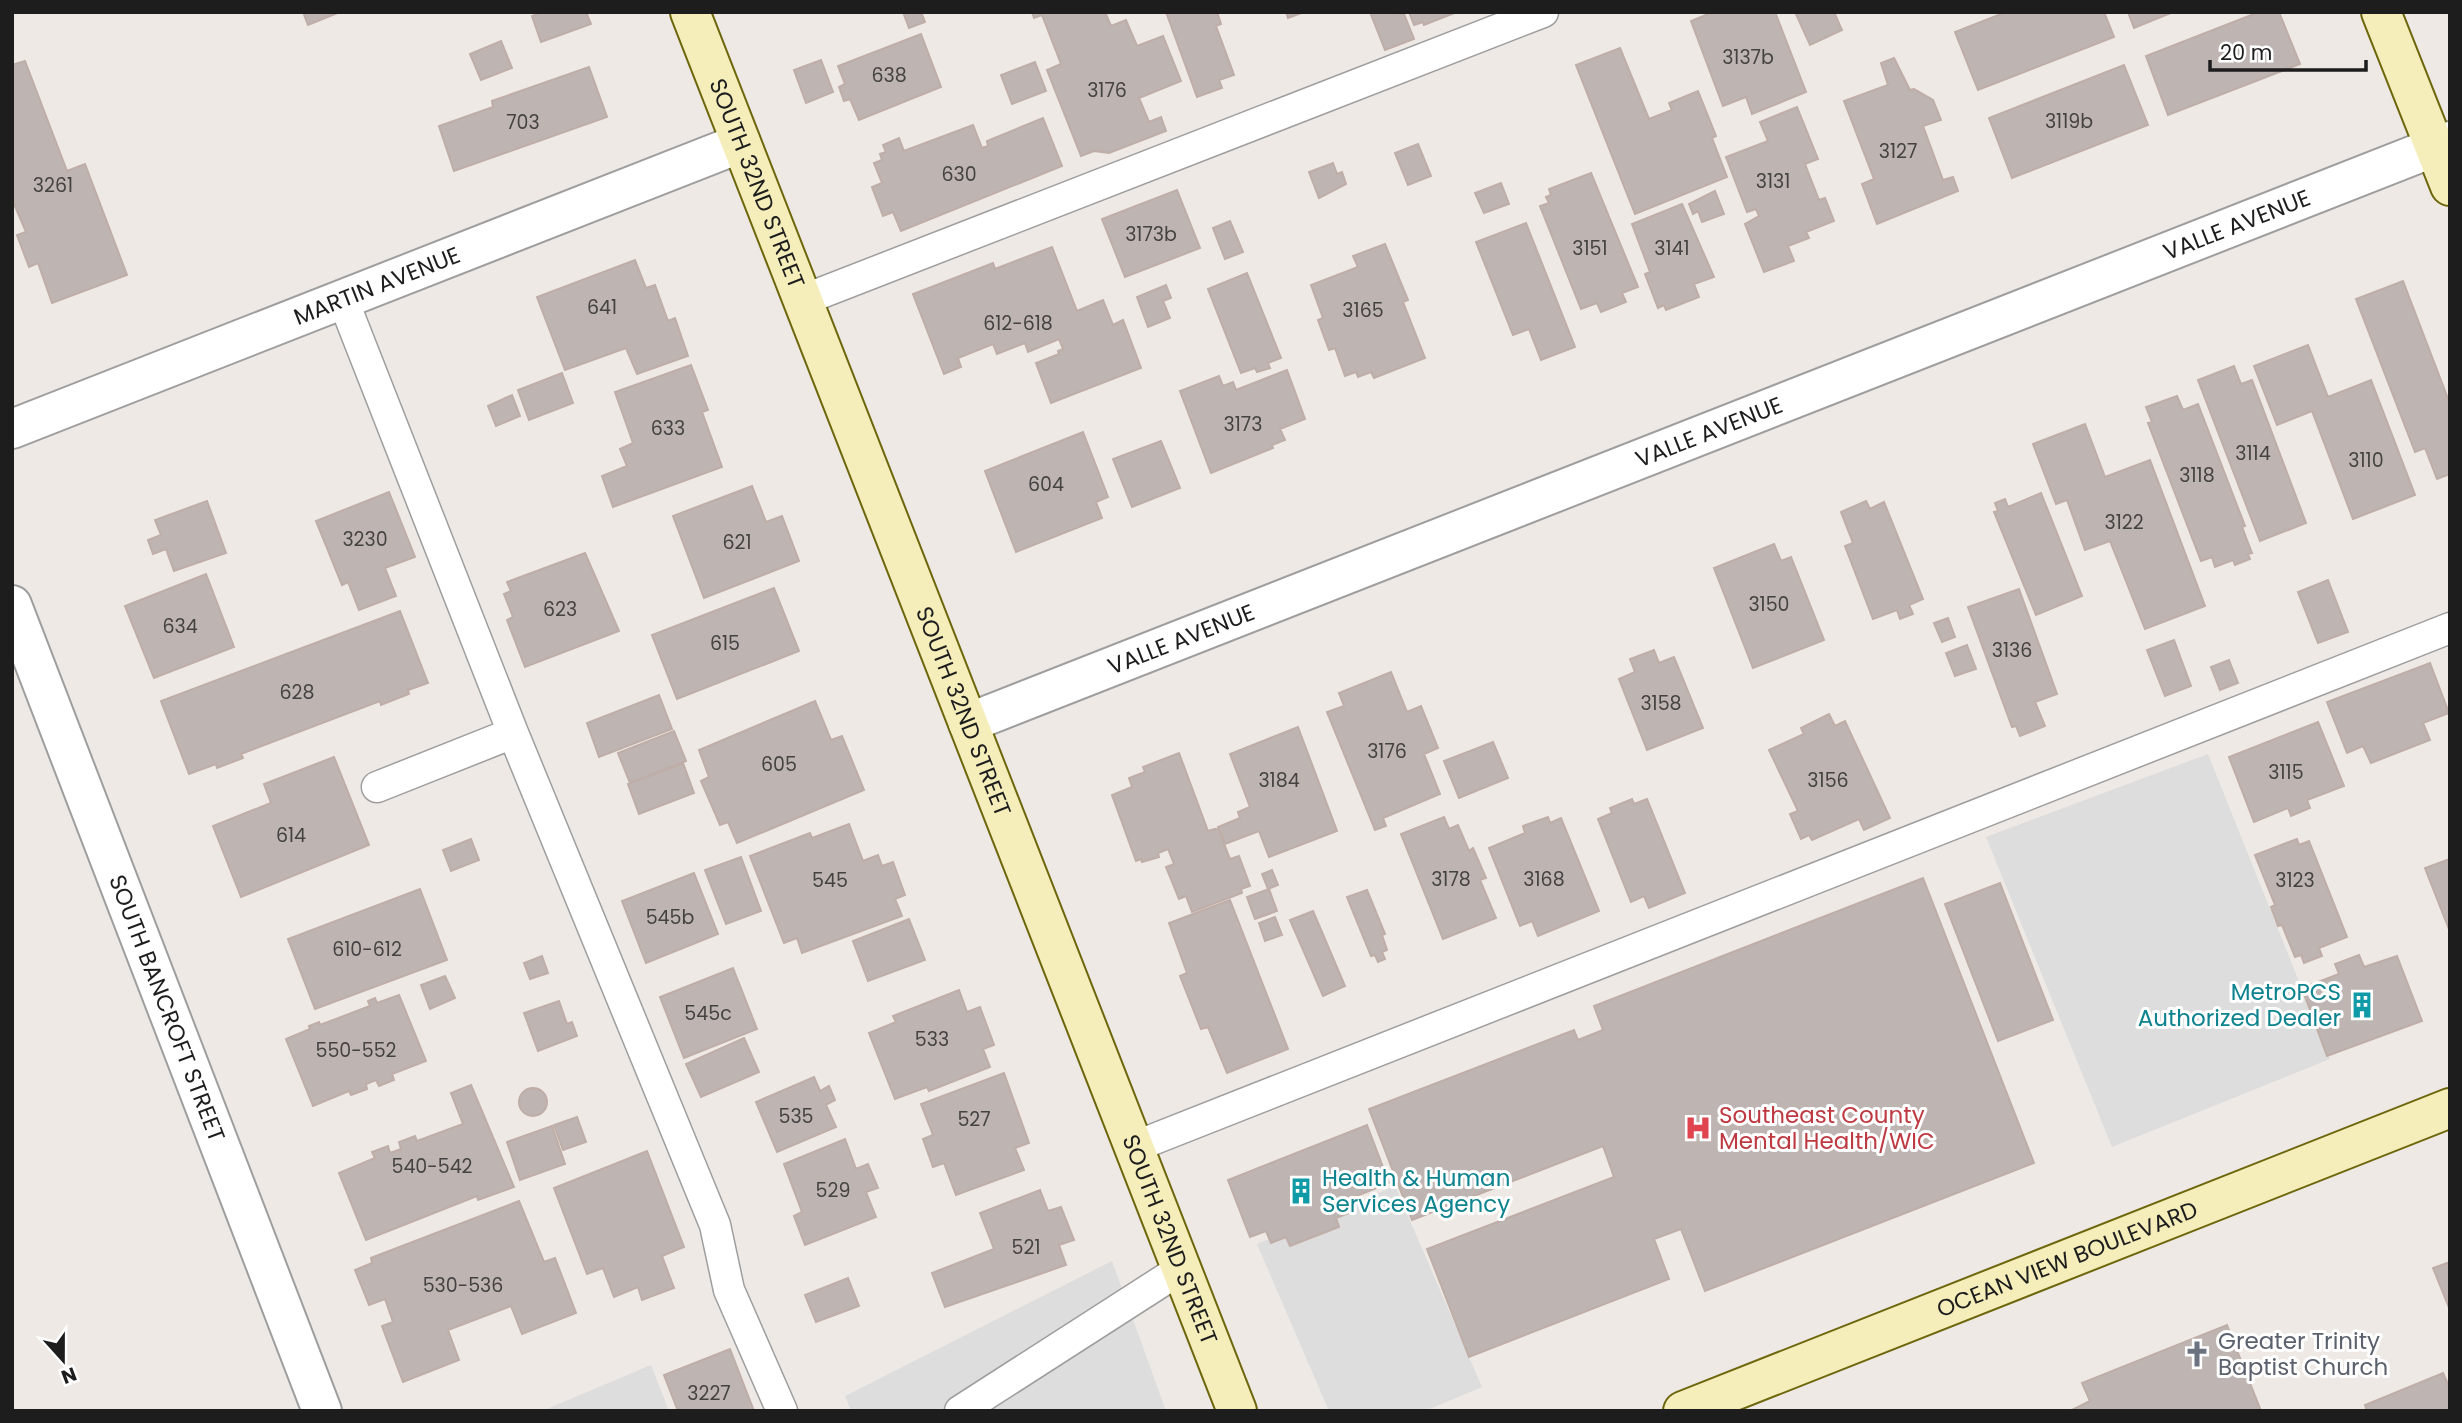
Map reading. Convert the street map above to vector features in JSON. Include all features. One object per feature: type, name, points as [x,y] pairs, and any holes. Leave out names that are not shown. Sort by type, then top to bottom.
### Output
[{"type":"main road","name":"SOUTH 32ND STREET","points":[[690,12],[1237,1411]]},
{"type":"main road","points":[[2381,12],[2442,144],[2450,186]]},
{"type":"main road","name":"OCEAN VIEW BOULEVARD","points":[[1683,1411],[2450,1108]]},
{"type":"street","name":"MARTIN AVENUE","points":[[12,429],[741,143]]},
{"type":"street","name":"VALLE AVENUE","points":[[968,723],[2442,144]]},
{"type":"street","name":"SOUTH BANCROFT STREET","points":[[12,605],[322,1411]]},
{"type":"lane","points":[[803,300],[1543,12]]},
{"type":"lane","points":[[343,300],[513,733],[715,1225],[729,1290],[782,1411]]},
{"type":"lane","points":[[1134,1147],[2450,628]]},
{"type":"lane","points":[[377,787],[513,733]]},
{"type":"lane","points":[[960,1411],[1181,1269]]},
{"type":"shaded area","points":[[2208,754],[2330,1059],[2112,1147],[1986,837]]},
{"type":"shaded area","points":[[1395,1186],[1482,1387],[1425,1411],[1329,1411],[1257,1244]]},
{"type":"shaded area","points":[[1112,1261],[1166,1411],[851,1411],[845,1396]]},
{"type":"shaded area","points":[[651,1365],[669,1411],[542,1411]]},
{"type":"building","points":[[303,12],[340,12],[308,25]]},
{"type":"building","points":[[543,12],[586,12],[591,24],[541,42],[532,16]]},
{"type":"building","points":[[903,12],[921,12],[925,22],[909,28]]},
{"type":"building","points":[[1032,12],[1105,12],[1111,26],[1126,20],[1137,46],[1163,36],[1181,81],[1139,98],[1149,122],[1161,117],[1166,131],[1109,153],[1094,151],[1081,156],[1047,70],[1061,64],[1042,15],[1034,18]]},
{"type":"building","points":[[1166,12],[1217,12],[1221,24],[1216,26],[1234,75],[1219,80],[1222,88],[1197,97]]},
{"type":"building","points":[[1286,12],[1304,12],[1288,18]]},
{"type":"building","points":[[1370,12],[1404,14],[1414,39],[1385,50]]},
{"type":"building","points":[[1409,12],[1457,12],[1424,25],[1423,22],[1414,25]]},
{"type":"building","points":[[1713,12],[1775,12],[1806,92],[1752,114],[1746,97],[1723,106],[1691,21]]},
{"type":"building","points":[[1795,12],[1834,12],[1842,30],[1810,45]]},
{"type":"building","points":[[2006,12],[2104,12],[2114,37],[1978,90],[1955,32]]},
{"type":"building","points":[[2128,12],[2173,12],[2134,28]]},
{"type":"building","points":[[2259,12],[2279,12],[2300,64],[2168,115],[2146,56]]},
{"type":"building","points":[[921,34],[941,87],[859,120],[850,99],[844,101],[839,87],[845,84],[838,66]]},
{"type":"building","points":[[501,41],[512,68],[481,80],[470,54]]},
{"type":"building","points":[[1620,48],[1649,119],[1672,110],[1669,103],[1698,91],[1716,136],[1712,138],[1727,177],[1635,214],[1576,65]]},
{"type":"building","points":[[1894,58],[1910,90],[1914,89],[1933,100],[1941,120],[1923,126],[1943,180],[1953,177],[1958,191],[1877,224],[1862,184],[1874,179],[1844,101],[1888,85],[1881,63]]},
{"type":"building","points":[[821,60],[833,92],[806,103],[794,70]]},
{"type":"building","points":[[25,61],[67,171],[85,164],[127,275],[52,303],[38,263],[29,267],[17,235],[26,232],[12,199],[12,65]]},
{"type":"building","points":[[1035,62],[1046,91],[1012,104],[1001,75]]},
{"type":"building","points":[[2124,65],[2148,125],[2012,178],[1989,118]]},
{"type":"building","points":[[589,67],[607,117],[454,171],[439,126],[493,107],[492,101]]},
{"type":"building","points":[[1797,107],[1818,159],[1805,164],[1819,200],[1825,198],[1834,221],[1806,232],[1809,238],[1788,246],[1794,261],[1764,272],[1745,224],[1759,216],[1756,209],[1747,212],[1726,157],[1768,141],[1760,122]]},
{"type":"building","points":[[1043,118],[1062,166],[901,231],[893,212],[883,216],[872,187],[882,183],[874,163],[882,160],[880,154],[886,152],[883,145],[899,138],[904,151],[973,125],[982,148],[988,146],[987,141]]},
{"type":"building","points":[[1418,144],[1431,176],[1408,185],[1395,153]]},
{"type":"building","points":[[1333,163],[1337,174],[1342,172],[1346,184],[1319,198],[1309,172]]},
{"type":"building","points":[[1591,173],[1638,287],[1622,293],[1626,302],[1601,312],[1597,303],[1581,309],[1540,206],[1549,203],[1546,197],[1551,195],[1549,189]]},
{"type":"building","points":[[1501,183],[1509,204],[1484,213],[1475,193]]},
{"type":"building","points":[[1177,190],[1200,248],[1125,277],[1102,219]]},
{"type":"building","points":[[1715,191],[1724,214],[1702,222],[1698,211],[1693,214],[1689,204]]},
{"type":"building","points":[[1682,204],[1714,277],[1694,284],[1699,297],[1666,310],[1664,305],[1658,308],[1645,274],[1650,272],[1632,224]]},
{"type":"building","points":[[1230,221],[1243,252],[1225,259],[1213,228]]},
{"type":"building","points":[[1526,223],[1575,347],[1541,360],[1529,329],[1513,335],[1476,242]]},
{"type":"building","points":[[1385,244],[1408,300],[1403,302],[1425,358],[1374,378],[1371,372],[1358,377],[1356,372],[1345,376],[1335,348],[1329,350],[1318,320],[1323,318],[1311,285],[1358,267],[1353,256]]},
{"type":"building","points":[[1052,247],[1077,311],[1103,300],[1113,325],[1123,320],[1141,368],[1051,403],[1036,363],[1059,354],[1058,351],[1063,349],[1059,339],[1028,352],[1025,343],[997,354],[993,344],[958,358],[961,367],[944,374],[913,294],[993,263],[995,269]]},
{"type":"building","points":[[635,260],[646,288],[655,285],[668,321],[675,318],[688,356],[637,374],[626,348],[565,370],[537,297]]},
{"type":"building","points":[[1247,273],[1281,358],[1268,363],[1270,368],[1257,372],[1255,368],[1241,373],[1208,289]]},
{"type":"building","points":[[2403,281],[2450,404],[2450,474],[2437,479],[2425,448],[2415,452],[2356,299]]},
{"type":"building","points":[[1166,285],[1171,298],[1163,301],[1170,318],[1148,327],[1137,297]]},
{"type":"building","points":[[2308,345],[2328,397],[2371,380],[2415,495],[2353,519],[2312,411],[2277,425],[2254,366]]},
{"type":"building","points":[[691,365],[708,410],[702,412],[722,467],[613,507],[602,476],[627,466],[620,449],[633,443],[615,392]]},
{"type":"building","points":[[2234,366],[2241,384],[2252,380],[2306,523],[2260,541],[2198,380]]},
{"type":"building","points":[[1287,370],[1305,419],[1280,429],[1285,440],[1272,445],[1273,448],[1211,473],[1180,391],[1219,376],[1223,386],[1233,382],[1236,390]]},
{"type":"building","points":[[562,373],[573,403],[529,420],[518,390]]},
{"type":"building","points":[[512,395],[520,416],[496,426],[488,406]]},
{"type":"building","points":[[2177,396],[2183,410],[2198,404],[2245,526],[2242,527],[2252,553],[2248,554],[2250,559],[2235,565],[2233,560],[2215,567],[2212,557],[2201,561],[2148,423],[2152,422],[2146,407]]},
{"type":"building","points":[[2085,424],[2105,477],[2150,460],[2205,606],[2145,629],[2110,541],[2085,550],[2067,500],[2056,504],[2033,444]]},
{"type":"building","points":[[1083,432],[1108,497],[1096,502],[1102,518],[1016,552],[985,471]]},
{"type":"building","points":[[1161,441],[1180,488],[1132,507],[1113,459]]},
{"type":"building","points":[[752,486],[766,522],[782,516],[799,561],[704,598],[673,516]]},
{"type":"building","points":[[389,492],[415,557],[385,568],[396,596],[359,610],[348,582],[342,585],[316,521]]},
{"type":"building","points":[[2041,493],[2082,596],[2036,615],[1994,512],[1998,511],[1995,503],[2005,499],[2008,507]]},
{"type":"building","points":[[207,501],[226,553],[174,571],[166,549],[153,554],[148,540],[161,535],[155,520]]},
{"type":"building","points":[[1866,501],[1870,509],[1884,502],[1923,599],[1909,605],[1913,614],[1900,619],[1897,610],[1873,619],[1845,546],[1853,543],[1841,512]]},
{"type":"building","points":[[1774,544],[1781,561],[1791,557],[1824,640],[1753,668],[1714,568]]},
{"type":"building","points":[[585,553],[619,631],[525,667],[507,620],[513,617],[504,594],[511,591],[507,582]]},
{"type":"building","points":[[206,574],[234,647],[154,678],[125,606]]},
{"type":"building","points":[[2328,580],[2348,632],[2318,643],[2298,592]]},
{"type":"building","points":[[774,588],[799,651],[677,699],[652,635]]},
{"type":"building","points":[[2019,589],[2057,694],[2035,702],[2045,726],[2020,736],[2016,726],[2012,727],[1968,607]]},
{"type":"building","points":[[400,611],[428,683],[408,690],[409,694],[381,705],[380,701],[241,754],[243,758],[217,768],[216,764],[189,774],[161,701]]},
{"type":"building","points":[[1948,618],[1955,637],[1942,642],[1934,623]]},
{"type":"building","points":[[2174,640],[2191,686],[2165,696],[2147,650]]},
{"type":"building","points":[[1967,645],[1976,669],[1955,676],[1946,653]]},
{"type":"building","points":[[1654,650],[1659,663],[1674,657],[1703,728],[1647,750],[1619,679],[1635,672],[1630,659]]},
{"type":"building","points":[[2229,660],[2238,683],[2220,690],[2211,667]]},
{"type":"building","points":[[2430,663],[2449,713],[2423,723],[2430,740],[2371,763],[2363,746],[2347,753],[2327,702]]},
{"type":"building","points":[[1391,672],[1407,712],[1421,706],[1438,748],[1424,754],[1440,794],[1383,818],[1386,826],[1375,830],[1327,712],[1344,706],[1339,693]]},
{"type":"building","points":[[659,695],[672,729],[599,757],[587,723]]},
{"type":"building","points":[[815,701],[831,740],[842,736],[864,790],[737,843],[728,822],[720,825],[701,781],[709,777],[699,750]]},
{"type":"building","points":[[1829,714],[1835,726],[1845,721],[1890,818],[1864,830],[1859,819],[1812,840],[1809,835],[1801,839],[1790,814],[1798,811],[1769,750],[1804,734],[1801,728]]},
{"type":"building","points":[[2318,722],[2344,786],[2307,800],[2310,808],[2291,816],[2288,808],[2254,822],[2229,757]]},
{"type":"building","points":[[1298,727],[1337,831],[1269,857],[1259,831],[1225,844],[1218,827],[1240,818],[1238,812],[1250,807],[1230,754]]},
{"type":"building","points":[[674,731],[686,761],[630,783],[618,753]]},
{"type":"building","points":[[1493,742],[1508,778],[1459,798],[1444,761]]},
{"type":"building","points":[[1179,753],[1208,831],[1218,828],[1230,859],[1239,856],[1250,886],[1241,889],[1242,893],[1192,912],[1186,896],[1179,899],[1166,867],[1174,864],[1168,849],[1158,853],[1159,857],[1136,861],[1112,795],[1132,787],[1129,778],[1145,772],[1143,767]]},
{"type":"building","points":[[334,757],[369,845],[241,897],[213,826],[271,803],[264,784]]},
{"type":"building","points":[[683,763],[694,793],[639,814],[628,784]]},
{"type":"building","points":[[1632,799],[1634,804],[1647,799],[1685,893],[1649,908],[1644,896],[1631,902],[1598,819],[1612,813],[1610,808]]},
{"type":"building","points":[[1444,817],[1449,829],[1458,825],[1469,851],[1473,848],[1486,878],[1480,880],[1496,918],[1443,939],[1401,834]]},
{"type":"building","points":[[1548,817],[1550,823],[1561,818],[1599,911],[1538,936],[1532,921],[1520,926],[1489,848],[1525,833],[1523,826]]},
{"type":"building","points":[[849,824],[863,861],[878,855],[882,866],[893,862],[905,895],[895,899],[902,916],[802,953],[797,938],[784,943],[750,856],[810,833],[812,838]]},
{"type":"building","points":[[471,839],[479,860],[451,871],[443,850]]},
{"type":"building","points":[[2297,839],[2299,845],[2309,841],[2347,937],[2319,948],[2322,956],[2304,963],[2301,955],[2295,957],[2282,925],[2278,926],[2271,907],[2275,905],[2255,855]]},
{"type":"building","points":[[741,857],[761,911],[726,924],[705,870]]},
{"type":"building","points":[[2450,859],[2450,932],[2425,868]]},
{"type":"building","points":[[1272,870],[1278,885],[1268,889],[1262,874]]},
{"type":"building","points":[[694,873],[718,934],[646,963],[622,901]]},
{"type":"building","name":"Southeast County Mental Health/WIC","points":[[1923,878],[2034,1163],[1705,1291],[1681,1229],[1654,1239],[1669,1279],[1469,1357],[1427,1249],[1614,1177],[1603,1146],[1412,1220],[1369,1109],[1574,1030],[1578,1040],[1603,1030],[1594,1006]]},
{"type":"building","points":[[2000,883],[2053,1020],[1998,1041],[1945,904]]},
{"type":"building","points":[[420,889],[447,960],[315,1009],[288,939]]},
{"type":"building","points":[[1269,889],[1277,911],[1255,919],[1247,897]]},
{"type":"building","points":[[1367,890],[1385,934],[1382,935],[1387,950],[1382,952],[1385,959],[1378,962],[1375,955],[1371,956],[1347,897]]},
{"type":"building","points":[[1230,900],[1288,1049],[1227,1073],[1208,1027],[1201,1029],[1180,976],[1187,973],[1169,923]]},
{"type":"building","points":[[1313,911],[1345,986],[1323,996],[1290,920]]},
{"type":"building","points":[[1275,917],[1282,935],[1265,941],[1259,923]]},
{"type":"building","points":[[909,919],[925,960],[868,981],[853,941]]},
{"type":"building","name":"MetroPCS Authorized Dealer","points":[[2359,955],[2364,967],[2397,956],[2422,1021],[2327,1056],[2302,988],[2339,974],[2335,964]]},
{"type":"building","points":[[542,956],[548,973],[530,979],[524,963]]},
{"type":"building","points":[[733,968],[757,1029],[684,1058],[660,997]]},
{"type":"building","points":[[445,976],[455,998],[430,1009],[421,985]]},
{"type":"building","points":[[959,990],[967,1012],[980,1007],[994,1045],[983,1049],[990,1067],[929,1091],[927,1087],[895,1099],[869,1033],[896,1022],[893,1016]]},
{"type":"building","points":[[399,995],[426,1061],[392,1074],[394,1080],[379,1086],[376,1080],[366,1084],[367,1089],[351,1095],[349,1091],[313,1106],[286,1039],[310,1029],[309,1026],[319,1022],[320,1025],[370,1006],[368,1001],[375,998],[377,1003]]},
{"type":"building","points":[[559,1001],[567,1024],[572,1022],[577,1036],[538,1051],[524,1013]]},
{"type":"building","points":[[744,1038],[759,1072],[701,1097],[686,1064]]},
{"type":"building","points":[[1004,1073],[1029,1143],[1015,1148],[1024,1170],[956,1195],[944,1163],[933,1167],[923,1139],[933,1135],[921,1104]]},
{"type":"building","points":[[814,1077],[820,1091],[829,1086],[835,1100],[826,1105],[836,1127],[777,1152],[756,1102]]},
{"type":"building","points":[[471,1085],[514,1187],[478,1200],[477,1196],[366,1240],[339,1173],[375,1158],[372,1152],[388,1146],[390,1153],[401,1149],[399,1142],[415,1136],[417,1141],[463,1124],[451,1093]]},
{"type":"building","points":[[533,1088],[543,1092],[547,1102],[543,1112],[533,1116],[523,1112],[519,1102],[523,1092]]},
{"type":"building","points":[[577,1117],[586,1142],[563,1150],[554,1125]]},
{"type":"building","name":"Health & Human Services Agency","points":[[1367,1125],[1389,1183],[1349,1199],[1354,1211],[1336,1218],[1339,1227],[1290,1246],[1286,1237],[1271,1243],[1266,1231],[1250,1237],[1228,1180]]},
{"type":"building","points":[[552,1126],[565,1164],[520,1180],[507,1142]]},
{"type":"building","points":[[845,1139],[856,1169],[868,1164],[878,1188],[866,1192],[876,1217],[805,1245],[794,1216],[802,1212],[784,1164]]},
{"type":"building","points":[[647,1151],[684,1247],[662,1256],[674,1288],[642,1300],[638,1287],[614,1297],[603,1268],[587,1274],[554,1188]]},
{"type":"building","points":[[1040,1190],[1048,1211],[1061,1207],[1074,1240],[1059,1245],[1066,1265],[945,1307],[932,1273],[994,1249],[980,1213]]},
{"type":"building","points":[[519,1201],[544,1262],[555,1258],[576,1313],[522,1334],[511,1306],[448,1330],[459,1360],[403,1382],[382,1326],[393,1322],[385,1299],[369,1305],[355,1270],[372,1263],[371,1258]]},
{"type":"building","points":[[2450,1262],[2450,1310],[2433,1268]]},
{"type":"building","points":[[848,1278],[859,1306],[816,1322],[805,1295]]},
{"type":"building","name":"Greater Trinity Baptist Church","points":[[2227,1325],[2261,1411],[2070,1411],[2090,1401],[2082,1383]]},
{"type":"building","points":[[730,1349],[754,1411],[678,1411],[664,1375]]},
{"type":"building","points":[[2443,1373],[2450,1389],[2450,1411],[2367,1411],[2365,1405]]},
{"type":"place","name":"MetroPCS Authorized Dealer","points":[[2362,1005]]},
{"type":"place","name":"Southeast County Mental Health/WIC","points":[[1698,1128]]},
{"type":"place","name":"Health & Human Services Agency","points":[[1301,1191]]},
{"type":"place","name":"Greater Trinity Baptist Church","points":[[2197,1354]]}]
